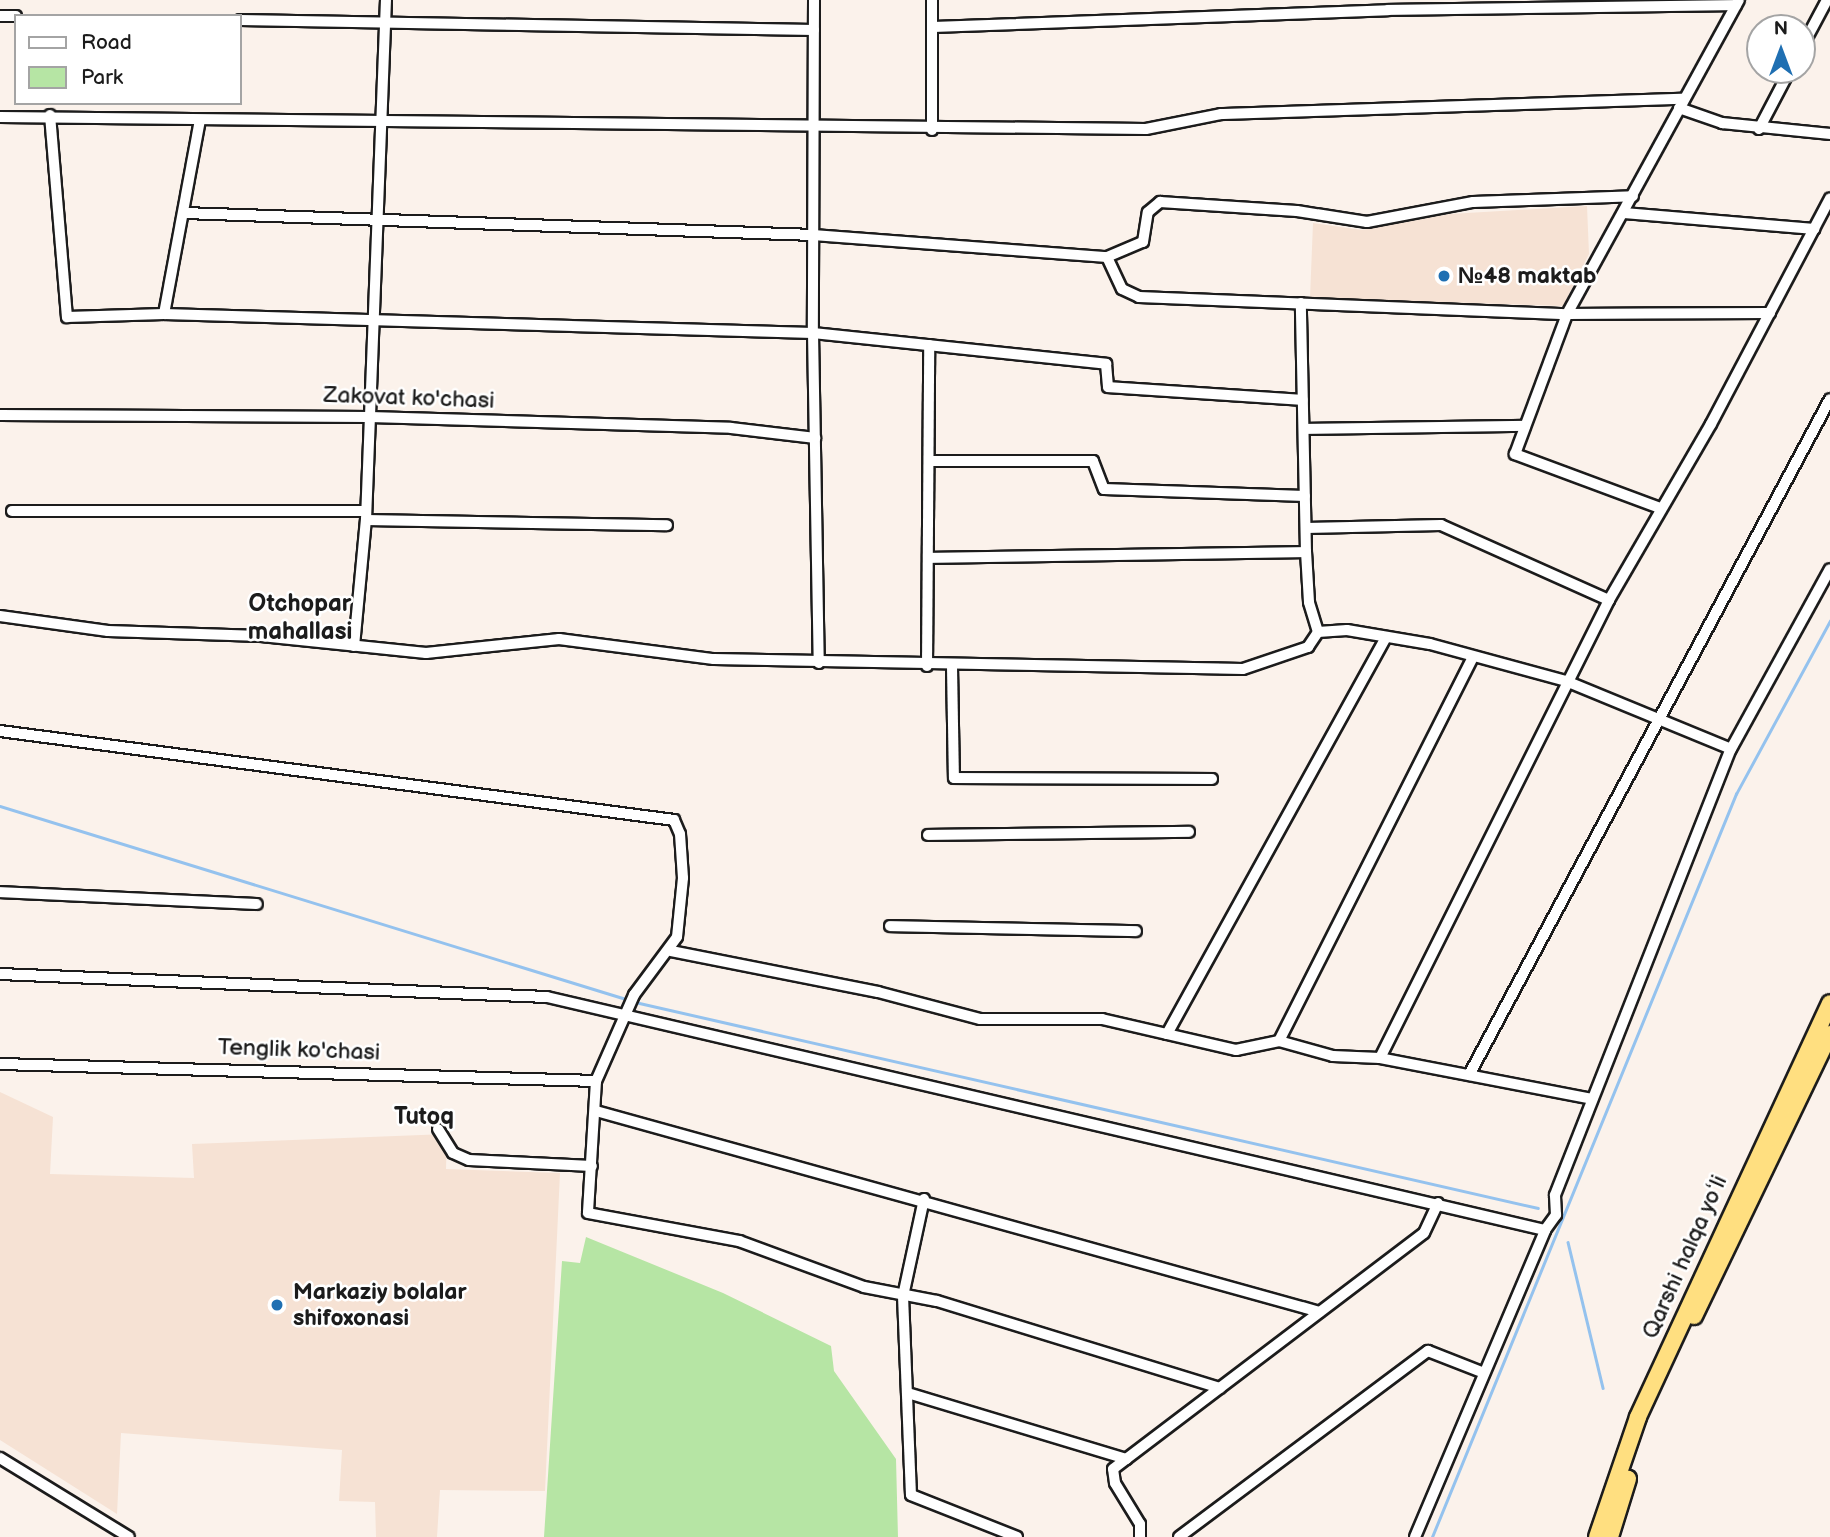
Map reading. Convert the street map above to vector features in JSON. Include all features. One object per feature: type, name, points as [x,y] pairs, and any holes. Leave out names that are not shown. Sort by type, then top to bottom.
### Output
[{"type":"highway","name":"Qarshi halqa yoʻli","points":[[1597,1537],[1648,1393],[1830,1003]]},
{"type":"highway","name":"Qarshi halqa yoʻli","points":[[1610,1537],[1668,1369],[1830,1034]]},
{"type":"street","points":[[354,646],[366,516],[385,123],[386,0]]},
{"type":"street","points":[[814,0],[813,333],[819,663]]},
{"type":"street","points":[[932,0],[932,130]]},
{"type":"street","points":[[1816,21],[1827,0]]},
{"type":"street","points":[[933,27],[1388,10],[1737,2]]},
{"type":"street","points":[[1660,508],[1515,454],[1567,314],[1737,2]]},
{"type":"street","points":[[242,20],[814,30]]},
{"type":"street","points":[[1759,129],[1783,84]]},
{"type":"street","points":[[0,117],[50,114],[385,123],[1146,130],[1221,114],[1681,103],[1759,129],[1830,134]]},
{"type":"street","points":[[50,114],[67,317],[164,314],[375,323],[813,333],[1106,364],[1108,387],[1303,400]]},
{"type":"street","points":[[164,314],[201,120]]},
{"type":"street","points":[[184,213],[379,223],[813,234],[1107,257],[1143,242],[1148,212],[1160,202],[1297,211],[1367,222],[1473,202],[1633,196]]},
{"type":"street","points":[[1380,1058],[1566,681],[1770,313],[1830,198]]},
{"type":"street","points":[[1624,212],[1814,229]]},
{"type":"street","points":[[1107,257],[1122,289],[1139,297],[1567,314],[1770,313]]},
{"type":"street","points":[[1301,303],[1306,552],[1309,602],[1318,632]]},
{"type":"street","points":[[927,666],[929,345]]},
{"type":"street","points":[[1469,1075],[1656,718],[1830,399]]},
{"type":"street","name":"Zakovat ko'chasi","points":[[0,415],[370,417],[731,428],[815,438]]},
{"type":"street","points":[[1305,429],[1525,426]]},
{"type":"street","points":[[929,461],[1093,461],[1104,489],[1305,496]]},
{"type":"street","points":[[12,511],[366,516],[667,525]]},
{"type":"street","points":[[1306,528],[1441,525],[1609,600]]},
{"type":"street","points":[[928,558],[1306,552]]},
{"type":"street","points":[[1415,1537],[1545,1230],[1556,1215],[1555,1195],[1731,749],[1830,569]]},
{"type":"street","points":[[0,616],[108,631],[261,636],[426,653],[559,639],[714,659],[952,667],[1242,669],[1308,647],[1318,632]]},
{"type":"street","points":[[1318,632],[1348,630],[1566,681],[1731,749]]},
{"type":"street","points":[[1167,1034],[1386,638]]},
{"type":"street","points":[[1279,1041],[1472,657]]},
{"type":"street","points":[[952,667],[954,778],[1212,779]]},
{"type":"street","points":[[0,731],[674,820],[680,834],[683,878],[677,937],[671,951],[634,995],[596,1081],[588,1213],[738,1241],[903,1296],[937,1301],[1220,1388]]},
{"type":"street","points":[[928,835],[1189,832]]},
{"type":"street","points":[[0,892],[257,904]]},
{"type":"street","points":[[890,926],[1136,931]]},
{"type":"street","points":[[671,951],[878,992],[980,1018],[1102,1018],[1236,1050],[1279,1041],[1333,1056],[1380,1058],[1592,1099]]},
{"type":"street","points":[[0,974],[547,997],[1545,1230]]},
{"type":"street","name":"Tenglik ko'chasi","points":[[0,1064],[596,1081]]},
{"type":"street","points":[[596,1111],[923,1199],[1320,1312]]},
{"type":"street","points":[[438,1129],[453,1153],[469,1160],[592,1166]]},
{"type":"street","points":[[923,1199],[903,1296],[911,1394],[905,1458],[911,1495],[1017,1537]]},
{"type":"street","points":[[1140,1537],[1140,1524],[1115,1483],[1113,1469],[1424,1233],[1438,1203]]},
{"type":"street","points":[[1180,1537],[1428,1351],[1484,1373]]},
{"type":"street","points":[[911,1394],[1126,1459]]},
{"type":"street","points":[[0,1458],[128,1537]]},
{"type":"shaded area","name":"№48 maktab","points":[[1587,206],[1589,254],[1563,306],[1310,298],[1313,223],[1362,230],[1450,214]]},
{"type":"shaded area","name":"Markaziy bolalar shifoxonasi","points":[[0,1092],[53,1117],[50,1174],[194,1178],[192,1144],[447,1134],[446,1169],[560,1173],[545,1491],[440,1490],[437,1537],[376,1537],[375,1502],[339,1501],[342,1450],[121,1433],[117,1514],[0,1440]]},
{"type":"green space","points":[[586,1237],[723,1293],[831,1346],[834,1371],[896,1459],[898,1537],[544,1537],[562,1261],[580,1263]]},
{"type":"waterway","points":[[1432,1537],[1736,794],[1830,621]]},
{"type":"waterway","points":[[0,806],[629,1000]]},
{"type":"waterway","points":[[635,1002],[1538,1208]]},
{"type":"waterway","points":[[1568,1242],[1603,1388]]},
{"type":"place","name":"№48 maktab","points":[[1444,276]]},
{"type":"place","name":"Markaziy bolalar shifoxonasi","points":[[277,1305]]},
{"type":"district","name":"Otchopar mahallasi","points":[[300,618]]},
{"type":"district","name":"Tutoq","points":[[424,1117]]}]
